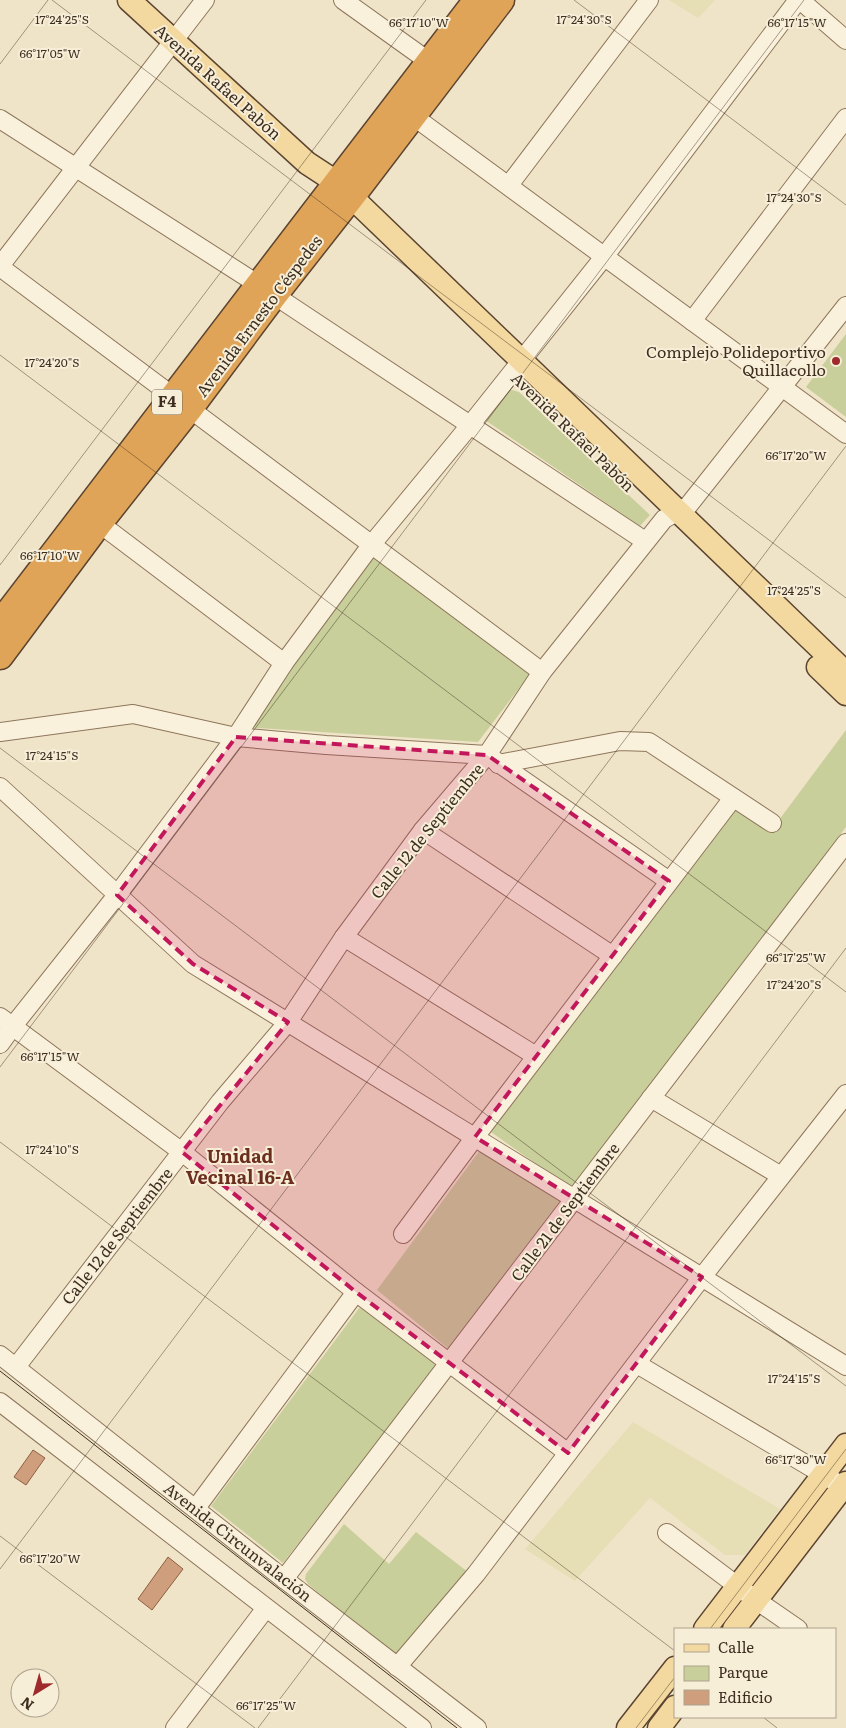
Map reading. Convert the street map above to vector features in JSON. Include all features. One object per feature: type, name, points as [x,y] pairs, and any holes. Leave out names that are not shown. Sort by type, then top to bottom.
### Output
[{"type":"highway","name":"Avenida Ernesto Céspedes","points":[[339,195],[413,116],[477,0]]},
{"type":"highway","name":"Avenida Ernesto Céspedes","points":[[0,656],[5,627],[438,68],[501,0]]},
{"type":"highway","name":"Avenida Ernesto Céspedes","points":[[5,627],[99,523],[180,403]]},
{"type":"main road","name":"Avenida Rafael Pabón","points":[[129,0],[307,163],[671,515],[846,694]]},
{"type":"main road","name":"Avenida Rafael Pabón","points":[[671,515],[846,673]]},
{"type":"main road","points":[[706,1628],[846,1445]]},
{"type":"main road","points":[[735,1628],[845,1485]]},
{"type":"main road","points":[[628,1728],[674,1669]]},
{"type":"main road","points":[[659,1728],[674,1708]]},
{"type":"street","points":[[205,0],[0,267],[542,672]]},
{"type":"street","points":[[343,0],[438,68]]},
{"type":"street","points":[[509,185],[649,0]]},
{"type":"street","points":[[0,1044],[6,1021],[117,895],[236,737],[284,663],[372,544],[471,424],[604,257],[799,0],[846,40]]},
{"type":"street","points":[[413,116],[846,434]]},
{"type":"street","points":[[0,118],[471,424],[645,541]]},
{"type":"street","points":[[692,320],[846,118]]},
{"type":"street","name":"Calle 12 de Septiembre","points":[[16,1367],[220,1102],[288,1022],[344,937],[423,830],[493,759],[542,672],[645,541],[671,515],[688,506],[846,306]]},
{"type":"street","points":[[99,523],[284,663]]},
{"type":"street","points":[[0,732],[134,714],[236,737],[493,759],[620,741],[649,742],[772,823]]},
{"type":"street","points":[[493,759],[669,881]]},
{"type":"street","points":[[0,787],[193,964],[846,1366]]},
{"type":"street","points":[[403,1234],[733,798]]},
{"type":"street","points":[[423,830],[613,956]]},
{"type":"street","name":"Calle 21 de Septiembre","points":[[284,1579],[451,1363],[846,843]]},
{"type":"street","points":[[344,937],[536,1056]]},
{"type":"street","points":[[6,1021],[182,1152],[356,1292],[568,1453]]},
{"type":"street","points":[[397,1667],[476,1574],[702,1277],[846,1094]]},
{"type":"street","points":[[651,1098],[781,1176]]},
{"type":"street","points":[[196,1508],[356,1292]]},
{"type":"street","name":"Avenida Circunvalación","points":[[0,1355],[284,1579],[477,1728]]},
{"type":"street","points":[[637,1364],[824,1475],[845,1485]]},
{"type":"street","points":[[0,1402],[422,1728]]},
{"type":"street","points":[[667,1533],[797,1628]]},
{"type":"street","points":[[175,1728],[266,1608]]},
{"type":"highlighted area","points":[[236,737],[487,755],[669,881],[475,1137],[702,1277],[637,1364],[568,1453],[356,1292],[182,1152],[288,1022],[193,964],[117,895]]},
{"type":"shaded area","points":[[669,0],[715,0],[698,18]]},
{"type":"shaded area","points":[[633,1422],[780,1509],[745,1555],[725,1555],[650,1498],[575,1581],[525,1549]]},
{"type":"green space","name":"Complejo Polideportivo Quillacollo","points":[[846,334],[846,417],[806,387]]},
{"type":"green space","points":[[512,390],[519,392],[650,515],[640,526],[485,420],[503,391]]},
{"type":"green space","points":[[373,556],[530,674],[478,742],[244,727]]},
{"type":"green space","points":[[846,730],[846,827],[573,1190],[491,1132],[735,805],[770,832]]},
{"type":"green space","points":[[480,1150],[562,1199],[451,1351],[377,1290]]},
{"type":"green space","points":[[360,1307],[437,1364],[283,1563],[211,1506]]},
{"type":"green space","points":[[344,1524],[389,1564],[416,1532],[468,1572],[398,1657],[308,1584],[305,1579],[306,1574]]},
{"type":"building","points":[[33,1450],[45,1458],[26,1485],[14,1477]]},
{"type":"building","points":[[168,1557],[183,1569],[152,1610],[138,1599]]},
{"type":"tram line","points":[[0,1371],[457,1728]]},
{"type":"place","name":"Complejo Polideportivo Quillacollo","points":[[836,361]]},
{"type":"district","name":"Unidad Vecinal 16-A","points":[[240,1167]]}]
